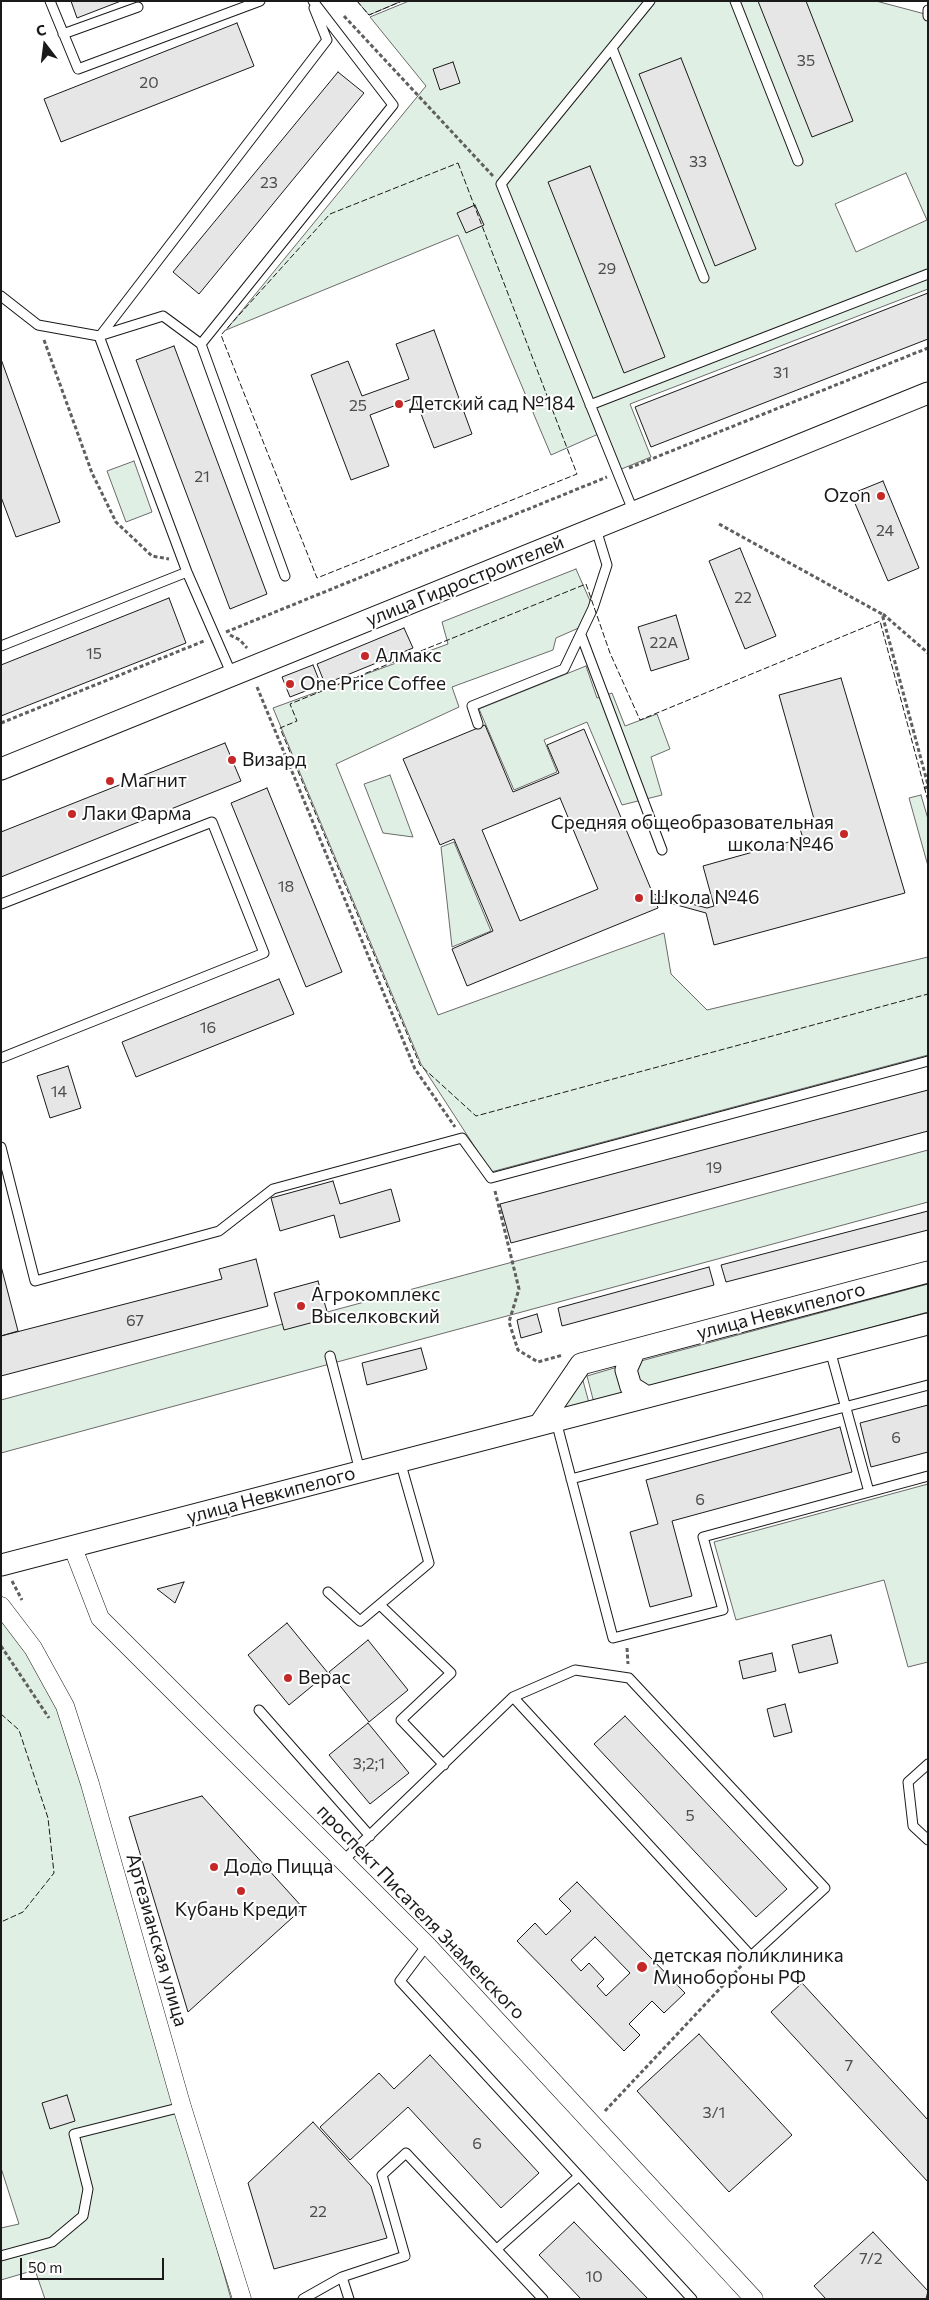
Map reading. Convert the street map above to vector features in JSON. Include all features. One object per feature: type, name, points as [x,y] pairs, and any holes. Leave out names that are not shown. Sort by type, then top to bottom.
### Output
[{"type":"street","name":"улица Гидростроителей","points":[[1,769],[928,393]]},
{"type":"street","name":"улица Невкипелого","points":[[548,1422],[581,1364],[928,1272]]},
{"type":"street","name":"улица Невкипелого","points":[[1,1565],[73,1548],[360,1471],[928,1324]]},
{"type":"street","points":[[635,1350],[626,1370],[631,1387],[648,1397]]},
{"type":"street","name":"проспект Писателя Знаменского","points":[[73,1548],[100,1618],[427,1945],[754,2299]]},
{"type":"street","name":"Артезианская улица","points":[[1,1606],[33,1648],[65,1706],[90,1784],[182,2108],[242,2299]]},
{"type":"lane","points":[[50,1],[78,69],[260,1]]},
{"type":"lane","points":[[100,336],[327,40],[312,1]]},
{"type":"lane","points":[[201,344],[393,105],[312,1]]},
{"type":"lane","points":[[634,513],[501,184],[650,1]]},
{"type":"lane","points":[[734,1],[798,161]]},
{"type":"lane","points":[[62,34],[138,7]]},
{"type":"lane","points":[[928,10],[928,16]]},
{"type":"lane","points":[[612,48],[704,278]]},
{"type":"lane","points":[[590,405],[928,274]]},
{"type":"lane","points":[[1,296],[38,325],[100,336],[163,316],[201,344],[286,576]]},
{"type":"lane","points":[[100,336],[187,572],[216,637],[241,672]]},
{"type":"lane","points":[[478,724],[472,706],[564,669],[593,608],[607,565],[596,528]]},
{"type":"lane","points":[[1,646],[187,572]]},
{"type":"lane","points":[[581,635],[662,850]]},
{"type":"lane","points":[[1,904],[212,822],[264,953],[1,1058]]},
{"type":"lane","points":[[1,1148],[35,1281],[220,1232],[273,1189],[462,1138],[492,1178],[928,1061]]},
{"type":"lane","points":[[830,1349],[869,1492]]},
{"type":"lane","points":[[330,1356],[360,1471]]},
{"type":"lane","points":[[571,1479],[928,1384]]},
{"type":"lane","points":[[548,1422],[571,1479],[613,1638],[723,1610],[703,1537],[928,1476]]},
{"type":"lane","points":[[328,1592],[360,1621],[429,1563],[400,1461]]},
{"type":"lane","points":[[380,1605],[451,1673],[401,1720],[444,1766]]},
{"type":"lane","points":[[343,1861],[444,1766],[513,1697],[575,1670],[629,1678],[825,1888],[751,1956],[513,1697]]},
{"type":"lane","points":[[259,1710],[370,1836]]},
{"type":"lane","points":[[928,1764],[908,1782],[912,1826],[928,1840]]},
{"type":"lane","points":[[427,1945],[400,1981],[692,2299]]},
{"type":"lane","points":[[1,2256],[52,2242],[83,2216],[88,2189],[74,2134],[182,2108]]},
{"type":"lane","points":[[303,2299],[342,2276],[405,2256],[382,2175],[406,2153],[543,2299]]},
{"type":"lane","points":[[497,2249],[579,2176]]},
{"type":"lane","points":[[342,2276],[349,2299]]},
{"type":"path","points":[[342,14],[501,184]]},
{"type":"path","points":[[38,325],[92,473],[116,522],[152,556],[166,559],[181,557]]},
{"type":"path","points":[[1,723],[617,472],[928,348]]},
{"type":"path","points":[[719,524],[882,614],[928,653]]},
{"type":"path","points":[[882,614],[927,787]]},
{"type":"path","points":[[241,672],[415,1069],[462,1138]]},
{"type":"path","points":[[492,1178],[519,1289],[509,1322],[518,1350],[538,1362],[570,1353]]},
{"type":"path","points":[[626,1635],[629,1678]]},
{"type":"path","points":[[593,2124],[751,1956]]},
{"type":"green space","points":[[357,1],[402,1],[369,15]]},
{"type":"green space","points":[[409,1],[876,1],[925,14],[928,21],[928,289],[630,404],[651,457],[619,470],[603,432],[551,455],[458,235],[226,330],[426,86],[370,17]],"holes":[[[906,173],[927,220],[856,252],[835,204]]]},
{"type":"green space","points":[[134,461],[152,512],[126,522],[107,471]]},
{"type":"green space","points":[[576,569],[591,603],[583,626],[556,638],[553,650],[452,687],[459,707],[336,764],[438,1015],[664,933],[671,974],[707,1010],[928,957],[928,1055],[491,1172],[421,1064],[273,708],[448,644],[442,622]]},
{"type":"green space","points":[[586,666],[597,698],[612,693],[625,726],[657,714],[670,749],[651,757],[662,795],[622,805],[587,722],[544,740],[557,772],[514,790],[479,709]]},
{"type":"green space","points":[[390,775],[413,837],[383,833],[364,784]]},
{"type":"green space","points":[[921,795],[928,819],[928,866],[909,798]]},
{"type":"green space","points":[[454,842],[491,931],[452,947],[441,847]]},
{"type":"green space","points":[[928,1150],[928,1202],[1,1453],[1,1400]]},
{"type":"green space","points":[[928,1284],[928,1312],[643,1389],[637,1385],[637,1362]]},
{"type":"green space","points":[[621,1366],[628,1394],[594,1403],[587,1376]]},
{"type":"green space","points":[[582,1377],[589,1403],[556,1412]]},
{"type":"green space","points":[[928,1484],[928,1662],[908,1667],[884,1580],[736,1620],[714,1542]]},
{"type":"green space","points":[[1,1621],[33,1648],[75,1737],[231,2299],[45,2299],[35,2270],[1,2280],[1,2228],[19,2224],[1,2168]]},
{"type":"building","points":[[71,1],[121,1],[77,18]]},
{"type":"building","points":[[758,1],[806,1],[853,121],[812,137]]},
{"type":"building","points":[[237,23],[254,66],[61,142],[44,99]]},
{"type":"building","points":[[681,58],[756,249],[715,266],[639,74]]},
{"type":"building","points":[[453,62],[460,83],[440,90],[433,69]]},
{"type":"building","points":[[338,72],[364,93],[199,294],[173,272]]},
{"type":"building","points":[[590,166],[665,357],[624,373],[548,182]]},
{"type":"building","points":[[475,205],[484,225],[466,233],[457,213]]},
{"type":"building","points":[[928,293],[928,339],[651,447],[635,407]]},
{"type":"building","points":[[434,330],[472,434],[434,448],[415,398],[370,415],[389,466],[351,480],[311,375],[348,361],[362,396],[409,379],[396,344]]},
{"type":"building","points":[[174,346],[267,594],[230,609],[136,360]]},
{"type":"building","points":[[1,359],[60,522],[16,537],[1,497]]},
{"type":"building","points":[[883,481],[919,568],[888,581],[851,494]]},
{"type":"building","points":[[740,548],[776,636],[745,649],[709,561]]},
{"type":"building","points":[[169,598],[186,643],[1,716],[1,665]]},
{"type":"building","points":[[676,615],[689,659],[651,671],[638,627]]},
{"type":"building","name":"Алмакс","points":[[404,628],[413,648],[325,684],[317,664]]},
{"type":"building","points":[[313,665],[321,685],[290,697],[282,677]]},
{"type":"building","name":"Средняя общеобразовательная школа №46","points":[[841,678],[905,893],[714,945],[706,913],[655,899],[658,908],[467,986],[452,949],[493,931],[454,839],[440,845],[403,759],[485,725],[513,792],[559,773],[547,745],[584,729],[653,894],[707,908],[714,906],[703,866],[803,838],[798,823],[814,819],[779,695]],"holes":[[[560,798],[598,889],[520,921],[482,830]]]},
{"type":"building","points":[[225,743],[241,781],[1,877],[1,832]]},
{"type":"building","points":[[267,788],[342,972],[306,987],[231,803]]},
{"type":"building","points":[[279,979],[294,1014],[136,1077],[122,1042]]},
{"type":"building","points":[[68,1066],[81,1108],[50,1118],[37,1076]]},
{"type":"building","points":[[928,1090],[928,1131],[511,1243],[500,1204]]},
{"type":"building","points":[[333,1181],[340,1204],[391,1189],[400,1221],[340,1238],[334,1215],[280,1231],[271,1198]]},
{"type":"building","points":[[928,1211],[928,1230],[726,1282],[721,1265]]},
{"type":"building","points":[[256,1259],[268,1306],[1,1376],[1,1336],[222,1279],[219,1269]]},
{"type":"building","points":[[1,1266],[18,1331],[1,1336]]},
{"type":"building","points":[[709,1267],[714,1285],[562,1326],[558,1308]]},
{"type":"building","name":"Агрокомплекс Выселковский","points":[[318,1281],[329,1318],[284,1330],[274,1293]]},
{"type":"building","points":[[537,1314],[542,1332],[521,1338],[517,1320]]},
{"type":"building","points":[[421,1348],[427,1369],[367,1385],[362,1363]]},
{"type":"building","points":[[928,1405],[928,1452],[871,1467],[860,1423]]},
{"type":"building","points":[[840,1427],[852,1472],[672,1521],[692,1596],[650,1607],[630,1532],[658,1524],[646,1480]]},
{"type":"building","points":[[184,1582],[175,1603],[157,1589]]},
{"type":"building","points":[[287,1623],[328,1673],[289,1705],[248,1655]]},
{"type":"building","points":[[831,1635],[838,1663],[799,1673],[792,1645]]},
{"type":"building","points":[[368,1640],[408,1690],[369,1722],[329,1672]]},
{"type":"building","points":[[772,1653],[776,1671],[743,1679],[739,1661]]},
{"type":"building","points":[[785,1704],[792,1732],[774,1737],[767,1709]]},
{"type":"building","points":[[625,1716],[787,1889],[756,1917],[594,1744]]},
{"type":"building","points":[[368,1723],[409,1773],[370,1804],[329,1755]]},
{"type":"building","points":[[202,1796],[303,1908],[188,2012],[129,1817]]},
{"type":"building","name":"детская поликлиника Минобороны РФ","points":[[577,1882],[685,1993],[664,2013],[652,2001],[629,2024],[640,2035],[624,2051],[517,1941],[535,1923],[546,1935],[571,1911],[559,1899]],"holes":[[[595,1937],[630,1973],[606,1996],[597,1986],[604,1979],[589,1963],[581,1971],[571,1960]]]},
{"type":"building","points":[[802,1983],[928,2120],[928,2182],[771,2012]]},
{"type":"building","points":[[699,2034],[792,2135],[729,2192],[637,2091]]},
{"type":"building","points":[[430,2055],[539,2173],[501,2208],[408,2107],[350,2160],[320,2127],[379,2073],[394,2089]]},
{"type":"building","points":[[67,2095],[75,2121],[50,2129],[42,2103]]},
{"type":"building","points":[[313,2122],[371,2186],[387,2238],[274,2269],[248,2183]]},
{"type":"building","points":[[574,2222],[648,2299],[581,2299],[539,2255]]},
{"type":"building","points":[[873,2232],[928,2291],[926,2299],[826,2299],[814,2286]]},
{"type":"fence","points":[[357,1],[369,15],[402,1]]},
{"type":"fence","points":[[458,163],[577,474],[317,578],[221,335],[330,214],[458,163]]},
{"type":"fence","points":[[928,801],[880,621],[640,720],[610,653],[586,584],[290,704],[297,721],[280,728],[420,1065],[476,1116],[928,994]]},
{"type":"fence","points":[[1,1714],[19,1730],[48,1818],[54,1873],[23,1912],[1,1922]]},
{"type":"place","name":"Детский сад №184","points":[[399,404]]},
{"type":"place","name":"Ozon","points":[[881,496]]},
{"type":"place","name":"Алмакс","points":[[365,656]]},
{"type":"place","name":"One Price Coffee","points":[[290,684]]},
{"type":"place","name":"Визард","points":[[232,760]]},
{"type":"place","name":"Магнит","points":[[110,781]]},
{"type":"place","name":"Лаки Фарма","points":[[72,814]]},
{"type":"place","name":"Средняя общеобразовательная школа №46","points":[[844,834]]},
{"type":"place","name":"Школа №46","points":[[639,898]]},
{"type":"place","name":"Агрокомплекс Выселковский","points":[[301,1306]]},
{"type":"place","name":"Верас","points":[[288,1678]]},
{"type":"place","name":"Додо Пицца","points":[[214,1867]]},
{"type":"place","name":"Кубань Кредит","points":[[241,1891]]},
{"type":"place","name":"детская поликлиника Минобороны РФ","points":[[642,1967]]}]
